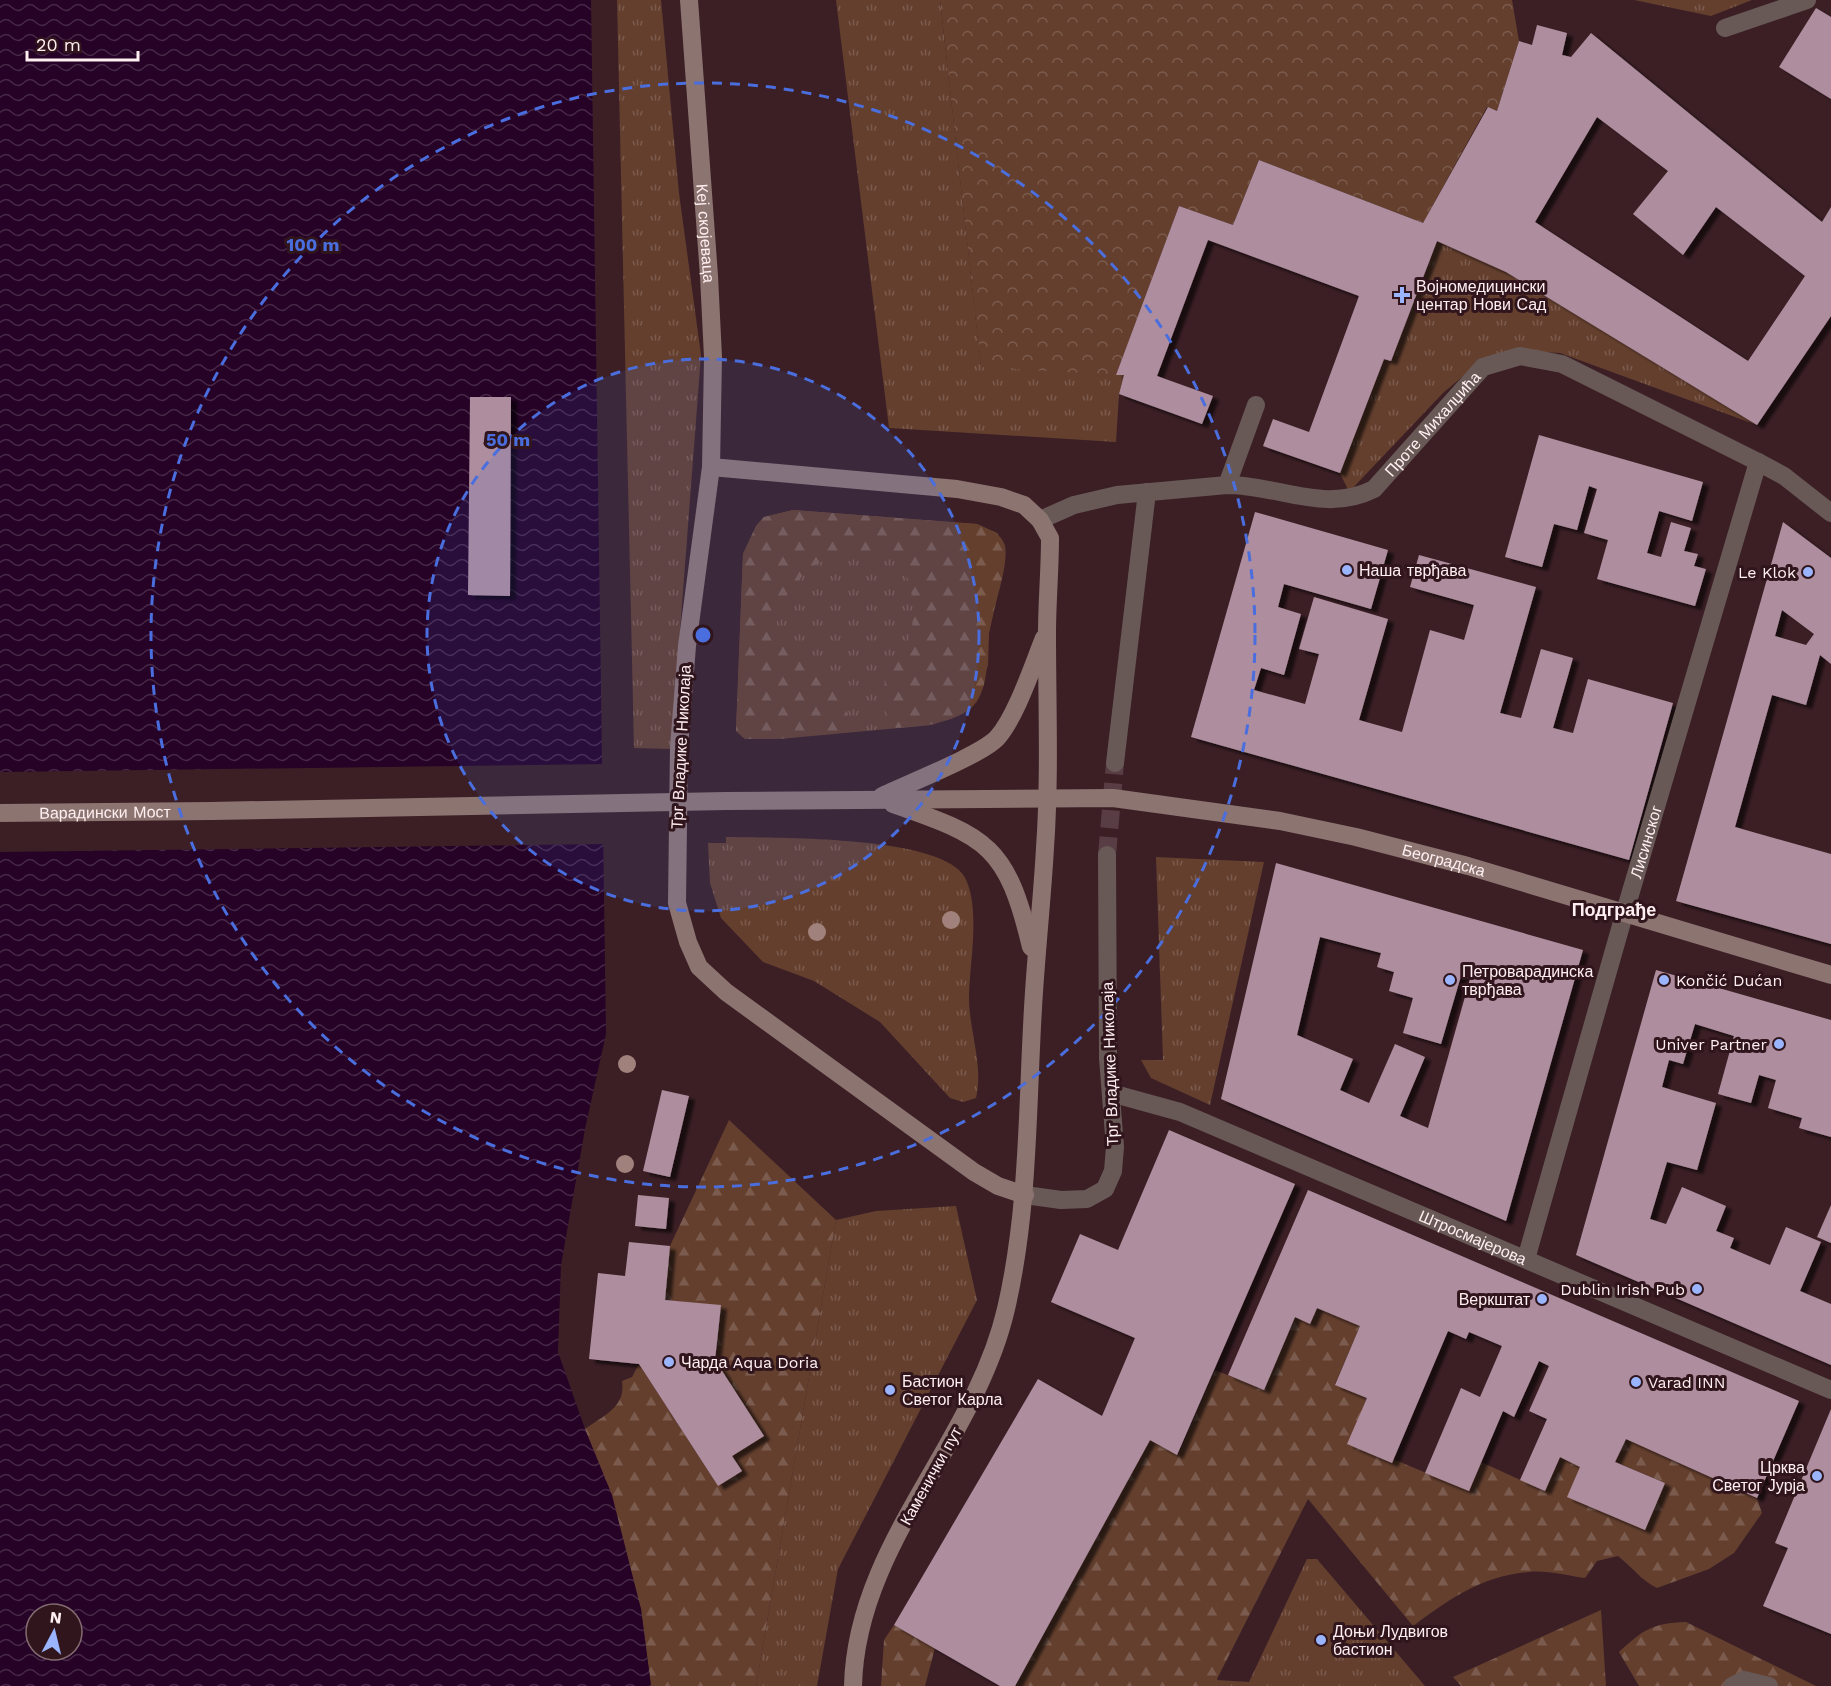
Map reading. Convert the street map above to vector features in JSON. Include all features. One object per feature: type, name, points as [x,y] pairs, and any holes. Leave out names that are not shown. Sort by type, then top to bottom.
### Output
[{"type":"main road","name":"Кеј скојеваца","points":[[689,0],[713,357],[711,467]]},
{"type":"main road","points":[[711,467],[957,489],[1009,500],[1024,506],[1040,520],[1050,538],[1047,629],[1047,799],[1035,963],[1025,1195]]},
{"type":"main road","name":"Трг Владике Николаја","points":[[711,467],[687,646],[679,747],[677,903],[688,942],[699,967],[726,992],[974,1172],[998,1186],[1025,1195]]},
{"type":"main road","points":[[878,798],[963,758],[997,739],[1018,700],[1047,629]]},
{"type":"main road","points":[[878,798],[941,820],[991,849],[1009,874],[1022,909],[1035,963]]},
{"type":"main road","name":"Београдска","points":[[726,801],[878,798],[1113,798],[1280,821],[1356,837],[1468,866],[1624,915],[1831,975]]},
{"type":"main road","name":"Варадински Мост","points":[[0,813],[726,801]]},
{"type":"main road","name":"Каменички пут","points":[[853,1686],[857,1637],[874,1584],[887,1554],[966,1414],[987,1368],[1005,1313],[1025,1195]]},
{"type":"street","points":[[1725,28],[1807,0]]},
{"type":"street","name":"Проте Михалџића","points":[[1040,520],[1074,505],[1147,492],[1227,485],[1243,485],[1323,500],[1357,498],[1374,489],[1484,367],[1520,356],[1562,364],[1758,462],[1784,476],[1831,513]]},
{"type":"street","points":[[1227,485],[1256,405]]},
{"type":"street","name":"Лисинског","points":[[1526,1259],[1624,915],[1758,462]]},
{"type":"street","points":[[1114,763],[1147,492]]},
{"type":"street","name":"Трг Владике Николаја","points":[[1025,1195],[1061,1200],[1087,1199],[1105,1190],[1113,1171],[1107,855]]},
{"type":"street","name":"Штросмајерова","points":[[1111,1093],[1180,1112],[1831,1390]]},
{"type":"street","points":[[1732,1686],[1744,1680],[1769,1686]]},
{"type":"green space","points":[[617,0],[661,0],[679,193],[701,355],[671,749],[634,748]]},
{"type":"green space","points":[[836,0],[940,0],[981,366],[1124,375],[1119,394],[1116,442],[889,428]]},
{"type":"green space","points":[[940,0],[1512,0],[1519,41],[1497,111],[1487,107],[1423,223],[1259,160],[1233,225],[1179,206],[1116,375],[981,367]]},
{"type":"green space","points":[[1634,0],[1752,0],[1711,16]]},
{"type":"green space","points":[[1437,241],[1506,272],[1757,425],[1560,353],[1520,351],[1481,361],[1443,393],[1349,492],[1340,473],[1384,359],[1391,361]]},
{"type":"green space","points":[[793,510],[977,524],[997,533],[1005,546],[1002,576],[989,633],[988,665],[977,701],[958,715],[932,725],[779,739],[745,739],[736,731],[743,554],[756,526],[764,517]]},
{"type":"green space","points":[[793,510],[977,524],[1001,538],[1005,546],[1005,565],[989,633],[986,676],[977,701],[970,708],[952,719],[896,728],[886,713],[882,699],[889,675],[909,640],[913,610],[909,583],[899,560],[879,556],[840,557],[810,569],[794,586],[781,607],[777,619],[777,630],[781,641],[789,651],[823,674],[837,689],[853,730],[779,739],[745,739],[736,731],[743,554],[756,526],[764,517]]},
{"type":"green space","points":[[726,837],[815,839],[890,846],[923,853],[949,863],[964,876],[969,888],[973,917],[969,1007],[978,1072],[976,1098],[963,1102],[950,1098],[880,1022],[814,981],[763,962],[721,918],[710,883],[708,843],[726,843]]},
{"type":"green space","points":[[1156,857],[1264,862],[1210,1105],[1151,1078],[1141,1060],[1163,1060]]},
{"type":"green space","points":[[729,1120],[836,1220],[756,1686],[651,1686],[641,1609],[585,1429],[606,1415],[617,1404],[621,1398],[622,1381],[632,1377],[639,1364],[718,1486],[742,1471],[732,1456],[715,1360],[721,1306],[665,1300],[670,1246]]},
{"type":"green space","points":[[956,1206],[977,1300],[838,1569],[817,1686],[756,1686],[836,1220],[876,1211]]},
{"type":"green space","points":[[1317,1308],[1360,1326],[1335,1384],[1367,1398],[1348,1444],[1391,1463],[1393,1459],[1469,1491],[1481,1462],[1545,1491],[1560,1457],[1580,1467],[1644,1529],[1665,1483],[1615,1462],[1626,1439],[1757,1498],[1762,1513],[1734,1553],[1709,1569],[1657,1588],[1618,1556],[1597,1561],[1585,1578],[1536,1572],[1496,1578],[1453,1598],[1413,1626],[1308,1499],[1217,1679],[1220,1686],[1015,1686],[1150,1440],[1178,1455],[1215,1370],[1264,1390],[1295,1317],[1310,1324]]},
{"type":"green space","points":[[1307,1559],[1317,1559],[1425,1686],[1220,1686],[1217,1680],[1249,1682]]},
{"type":"green space","points":[[1601,1610],[1606,1686],[1461,1686],[1453,1677]]},
{"type":"green space","points":[[1686,1622],[1816,1686],[1639,1686],[1619,1652],[1649,1629],[1665,1624]]},
{"type":"green space","points":[[894,1625],[935,1648],[925,1686],[881,1686],[884,1640]]},
{"type":"water","points":[[0,0],[591,0],[606,1034],[585,1129],[561,1265],[558,1352],[585,1429],[612,1495],[641,1609],[651,1686],[0,1686]]},
{"type":"pier","points":[[605,764],[607,844],[0,852],[0,772]]},
{"type":"building","points":[[1816,8],[1831,17],[1831,99],[1779,67]]},
{"type":"building","points":[[1537,25],[1567,33],[1562,55],[1571,57],[1591,33],[1822,222],[1831,207],[1831,316],[1757,425],[1506,272],[1437,241],[1391,361],[1384,359],[1340,473],[1263,446],[1273,419],[1309,432],[1359,296],[1208,240],[1157,376],[1213,396],[1202,424],[1119,394],[1124,375],[1116,375],[1179,206],[1233,225],[1259,160],[1423,223],[1488,107],[1497,111],[1519,41],[1532,45]],"holes":[[[1597,117],[1668,171],[1633,214],[1683,255],[1716,207],[1805,276],[1748,361],[1535,222]]]},
{"type":"building","points":[[470,397],[511,397],[510,596],[468,595]]},
{"type":"building","points":[[1539,435],[1703,482],[1692,521],[1659,511],[1647,553],[1661,557],[1671,522],[1691,528],[1684,551],[1698,554],[1694,566],[1706,569],[1695,606],[1597,579],[1608,540],[1584,533],[1597,489],[1589,486],[1577,530],[1554,524],[1542,567],[1505,557]]},
{"type":"building","points":[[1255,512],[1388,550],[1371,609],[1284,584],[1278,607],[1301,614],[1284,675],[1261,668],[1254,690],[1305,704],[1319,654],[1299,649],[1314,597],[1388,619],[1359,720],[1402,732],[1430,630],[1464,640],[1474,605],[1410,587],[1419,555],[1536,587],[1500,713],[1521,718],[1541,649],[1573,658],[1553,728],[1573,733],[1588,679],[1673,703],[1629,860],[1191,737]]},
{"type":"building","points":[[1783,522],[1831,558],[1831,664],[1820,655],[1806,705],[1772,695],[1735,827],[1831,854],[1831,944],[1676,901]],"holes":[[[1782,610],[1814,634],[1806,645],[1775,636]]]},
{"type":"building","points":[[1276,863],[1583,950],[1506,1221],[1221,1099]],"holes":[[[1320,937],[1381,953],[1377,967],[1394,972],[1389,991],[1413,998],[1403,1033],[1441,1044],[1461,976],[1470,979],[1428,1128],[1400,1116],[1425,1057],[1395,1044],[1369,1103],[1340,1090],[1353,1059],[1297,1035]]]},
{"type":"building","points":[[1656,970],[1831,1020],[1831,1137],[1799,1128],[1802,1118],[1768,1108],[1776,1080],[1759,1075],[1751,1103],[1718,1094],[1734,1036],[1695,1024],[1683,1064],[1669,1060],[1662,1087],[1716,1103],[1697,1170],[1667,1162],[1650,1219],[1666,1224],[1682,1187],[1726,1206],[1716,1231],[1734,1238],[1730,1248],[1770,1265],[1786,1227],[1821,1242],[1800,1291],[1831,1304],[1831,1365],[1576,1255]]},
{"type":"building","points":[[662,1090],[689,1096],[670,1177],[643,1171]]},
{"type":"building","points":[[1169,1130],[1295,1184],[1177,1455],[1150,1440],[1015,1686],[1000,1686],[894,1625],[1038,1379],[1102,1416],[1135,1338],[1051,1302],[1080,1234],[1118,1250]]},
{"type":"building","points":[[1308,1190],[1799,1401],[1757,1498],[1626,1439],[1615,1462],[1665,1483],[1645,1530],[1567,1497],[1580,1467],[1560,1457],[1545,1491],[1520,1480],[1547,1419],[1529,1411],[1549,1366],[1539,1361],[1514,1417],[1503,1411],[1469,1491],[1425,1473],[1461,1388],[1480,1397],[1502,1346],[1469,1332],[1466,1339],[1448,1331],[1392,1463],[1347,1444],[1367,1398],[1335,1385],[1360,1326],[1317,1308],[1310,1324],[1295,1317],[1264,1390],[1228,1375]]},
{"type":"building","points":[[638,1195],[669,1198],[666,1229],[635,1226]]},
{"type":"building","points":[[1831,1205],[1831,1243],[1817,1237]]},
{"type":"building","name":"Чарда Aqua Doria","points":[[629,1242],[670,1246],[665,1300],[721,1305],[715,1360],[764,1436],[732,1456],[742,1471],[718,1486],[639,1364],[589,1359],[598,1273],[625,1276]]},
{"type":"building","name":"Црква Светог Јурја","points":[[1831,1409],[1831,1634],[1763,1606],[1788,1548],[1775,1543]]},
{"type":"tunnel","points":[[1107,855],[1115,763]]},
{"type":"place","name":"Војномедицински центар Нови Сад","points":[[1402,295]]},
{"type":"place","name":"Наша тврђава","points":[[1347,570]]},
{"type":"place","name":"Le Klok","points":[[1808,572]]},
{"type":"place","name":"Петроварадинска тврђава","points":[[1450,980]]},
{"type":"place","name":"Končić Dućan","points":[[1664,980]]},
{"type":"place","name":"Univer Partner","points":[[1779,1044]]},
{"type":"place","name":"Dublin Irish Pub","points":[[1697,1289]]},
{"type":"place","name":"Веркштат","points":[[1542,1299]]},
{"type":"place","name":"Чарда Aqua Doria","points":[[669,1362]]},
{"type":"place","name":"Varad INN","points":[[1636,1382]]},
{"type":"place","name":"Бастион Светог Карла","points":[[890,1390]]},
{"type":"place","name":"Црква Светог Јурја","points":[[1817,1476]]},
{"type":"place","name":"Доњи Лудвигов бастион","points":[[1321,1640]]},
{"type":"district","name":"Подграђе","points":[[1614,909]]}]
